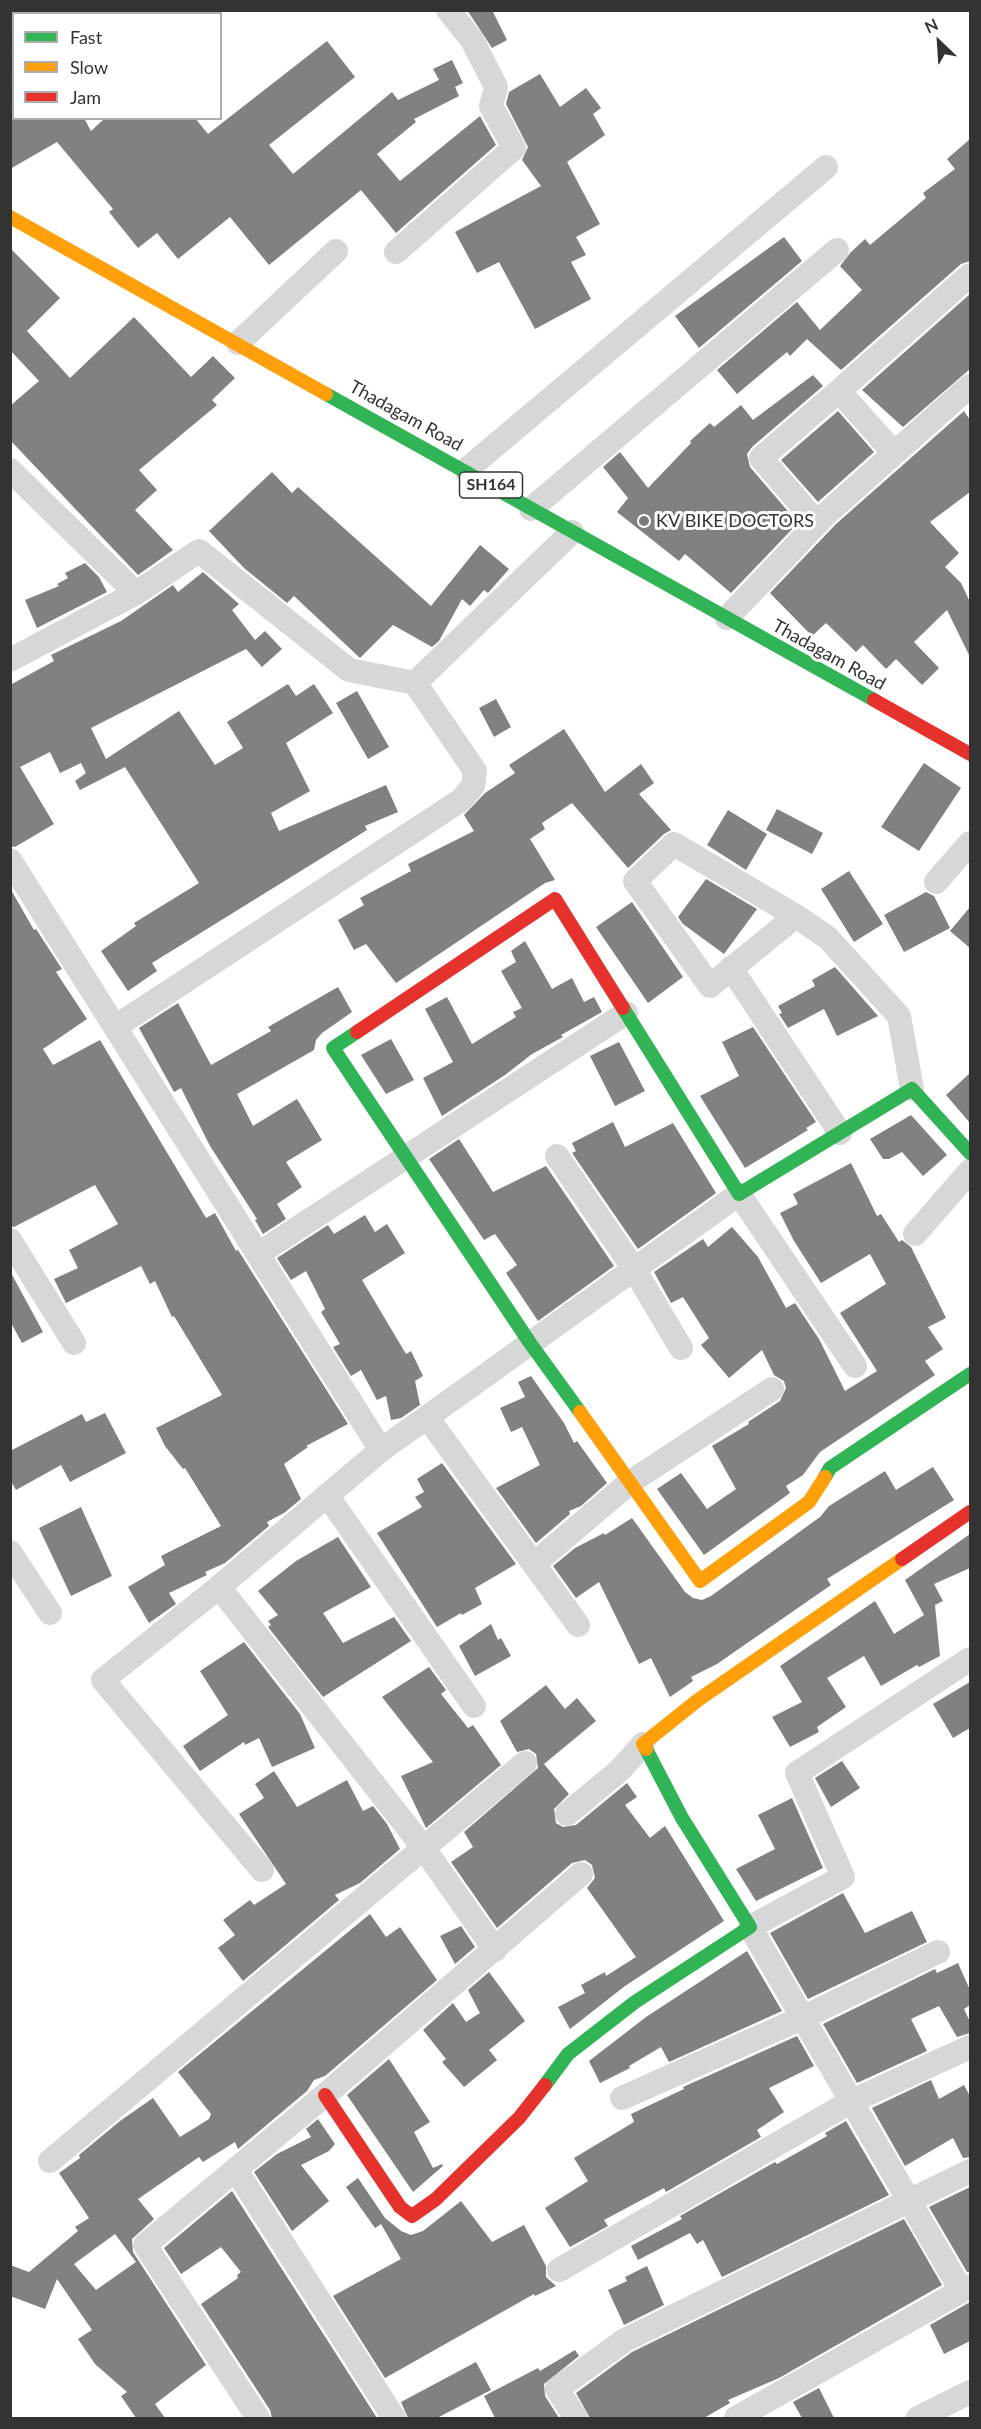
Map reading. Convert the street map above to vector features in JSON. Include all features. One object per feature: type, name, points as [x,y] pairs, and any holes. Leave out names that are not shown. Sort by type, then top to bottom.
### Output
[{"type":"street","points":[[396,252],[514,148],[491,106],[496,87],[472,39],[448,10]]},
{"type":"street","points":[[466,470],[826,167]]},
{"type":"street","name":"Thadagam Road","points":[[10,217],[466,470],[531,509],[970,754]]},
{"type":"street","points":[[531,509],[837,250]]},
{"type":"street","points":[[238,343],[336,251]]},
{"type":"street","points":[[817,523],[761,458],[970,275]]},
{"type":"street","points":[[728,618],[817,523],[970,386]]},
{"type":"street","points":[[838,391],[894,453]]},
{"type":"street","points":[[10,470],[136,593]]},
{"type":"street","points":[[415,683],[572,532]]},
{"type":"street","points":[[10,660],[136,593],[199,550],[349,670],[415,683],[475,771],[473,786],[461,800],[115,1027]]},
{"type":"street","points":[[936,882],[970,843]]},
{"type":"street","points":[[795,916],[710,986],[635,882],[674,844],[795,916],[828,938],[899,1016],[912,1089],[970,1153]]},
{"type":"street","points":[[10,860],[381,1450]]},
{"type":"street","points":[[855,1366],[739,1194],[555,899],[333,1048],[530,1343],[700,1581],[808,1502],[830,1468],[970,1374]]},
{"type":"street","points":[[731,968],[840,1133]]},
{"type":"street","points":[[258,1254],[626,1013]]},
{"type":"street","points":[[262,1870],[103,1680],[219,1587],[381,1450],[739,1194],[912,1089]]},
{"type":"street","points":[[557,1156],[634,1269],[681,1348]]},
{"type":"street","points":[[915,1234],[970,1171]]},
{"type":"street","points":[[10,1240],[74,1343]]},
{"type":"street","points":[[534,1564],[630,1483],[772,1389]]},
{"type":"street","points":[[427,1417],[578,1625]]},
{"type":"street","points":[[327,1495],[474,1706]]},
{"type":"street","points":[[567,1814],[620,1770],[643,1744],[698,1700],[970,1512]]},
{"type":"street","points":[[10,1552],[50,1613]]},
{"type":"street","points":[[219,1587],[423,1847],[495,1950]]},
{"type":"street","points":[[325,2095],[400,2207],[412,2216],[436,2199],[519,2118],[568,2054],[635,2002],[750,1927],[843,1877],[797,1773],[970,1659]]},
{"type":"street","points":[[643,1744],[682,1818],[750,1927],[850,2102],[910,2202],[966,2288],[736,2418]]},
{"type":"street","points":[[50,2161],[525,1763]]},
{"type":"street","points":[[258,2418],[145,2245],[325,2095],[581,1874]]},
{"type":"street","points":[[622,2098],[802,2018],[938,1952]]},
{"type":"street","points":[[559,2270],[850,2102],[970,2047]]},
{"type":"street","points":[[236,2170],[394,2418]]},
{"type":"street","points":[[576,2418],[557,2389],[625,2340],[970,2171]]},
{"type":"street","points":[[918,2418],[970,2392]]},
{"type":"building","points":[[467,10],[492,10],[507,40],[492,48]]},
{"type":"building","points":[[327,41],[355,77],[269,145],[293,174],[392,92],[398,100],[439,80],[433,69],[452,60],[463,83],[455,87],[459,96],[414,119],[416,122],[377,154],[400,181],[480,116],[496,145],[396,233],[361,190],[269,265],[230,217],[178,259],[157,233],[138,248],[109,212],[113,209],[57,142],[10,169],[10,118],[12,120],[85,120],[91,131],[103,120],[197,120],[208,134]]},
{"type":"building","points":[[540,74],[560,107],[586,88],[601,108],[593,114],[605,135],[567,162],[600,224],[576,237],[586,255],[571,262],[591,299],[535,329],[499,262],[477,273],[455,232],[541,186],[522,160],[528,147],[506,104],[509,92]]},
{"type":"building","points":[[970,139],[970,261],[961,264],[841,370],[807,339],[790,356],[787,352],[737,394],[717,370],[797,302],[820,330],[862,290],[840,266],[865,239],[870,245],[926,198],[923,193],[955,169],[947,159]]},
{"type":"building","points":[[784,237],[802,261],[699,348],[675,316]]},
{"type":"building","points":[[10,248],[60,298],[27,331],[70,378],[134,317],[191,377],[213,356],[235,378],[212,400],[217,405],[139,470],[157,490],[135,510],[173,550],[138,575],[10,440],[10,406],[39,381],[10,350]]},
{"type":"building","points":[[970,294],[970,369],[903,427],[862,390]]},
{"type":"building","points":[[813,375],[823,386],[752,447],[747,454],[750,467],[798,523],[731,593],[685,554],[679,561],[617,512],[628,498],[603,467],[620,452],[648,488],[691,443],[690,441],[710,423],[714,427],[741,405],[753,420]]},
{"type":"building","points":[[838,411],[874,452],[818,502],[781,460]]},
{"type":"building","points":[[964,411],[970,420],[970,492],[930,522],[959,553],[945,567],[961,583],[970,602],[970,657],[947,610],[914,642],[939,668],[922,685],[896,659],[886,669],[863,645],[856,652],[826,623],[812,636],[770,593],[836,524]]},
{"type":"building","points":[[272,472],[292,493],[298,487],[431,606],[480,545],[509,569],[488,593],[484,590],[470,606],[462,599],[439,641],[432,647],[393,625],[360,658],[294,596],[287,603],[244,568],[209,531]]},
{"type":"building","points":[[85,563],[99,577],[107,592],[37,628],[25,600],[59,586],[57,584],[68,578],[65,573]]},
{"type":"building","points":[[203,572],[239,604],[232,610],[255,640],[265,631],[282,649],[262,667],[246,649],[91,728],[106,759],[179,711],[215,765],[243,748],[227,722],[288,684],[296,696],[314,684],[333,713],[286,743],[310,791],[271,813],[279,831],[386,785],[398,812],[365,826],[367,830],[152,963],[157,971],[128,991],[101,951],[136,926],[134,923],[199,883],[125,767],[80,790],[75,781],[86,773],[81,763],[60,773],[50,752],[20,767],[54,824],[15,847],[10,846],[10,685],[54,661],[51,655],[121,621],[173,585],[178,592]]},
{"type":"building","points":[[357,691],[389,747],[368,759],[336,703]]},
{"type":"building","points":[[496,699],[511,727],[494,737],[479,708]]},
{"type":"building","points":[[564,729],[605,792],[641,764],[654,783],[639,794],[671,830],[628,868],[572,803],[542,823],[545,829],[530,839],[555,880],[545,883],[396,983],[366,944],[354,950],[338,920],[364,905],[360,898],[411,871],[408,864],[474,831],[464,815],[485,793],[515,773],[509,765]]},
{"type":"building","points":[[924,763],[961,788],[919,851],[881,827]]},
{"type":"building","points":[[777,809],[823,833],[812,854],[766,830]]},
{"type":"building","points":[[728,810],[767,834],[746,870],[707,845]]},
{"type":"building","points":[[849,871],[883,924],[854,942],[821,889]]},
{"type":"building","points":[[706,879],[757,909],[724,954],[683,924],[678,917]]},
{"type":"building","points":[[10,888],[34,930],[36,929],[62,969],[56,972],[87,1019],[43,1049],[53,1065],[100,1040],[206,1218],[215,1213],[236,1251],[238,1250],[348,1424],[306,1446],[308,1447],[284,1464],[301,1499],[284,1513],[267,1522],[269,1526],[225,1563],[205,1572],[207,1575],[169,1593],[176,1604],[149,1623],[128,1587],[165,1565],[161,1556],[221,1526],[185,1468],[183,1469],[165,1446],[156,1428],[222,1395],[174,1316],[172,1317],[155,1281],[150,1284],[141,1266],[66,1303],[54,1279],[78,1268],[69,1250],[118,1224],[95,1185],[14,1227],[10,1226]]},
{"type":"building","points":[[926,892],[934,896],[950,928],[904,952],[884,915]]},
{"type":"building","points":[[632,902],[683,977],[648,1003],[596,927]]},
{"type":"building","points":[[970,907],[970,948],[950,931]]},
{"type":"building","points":[[525,941],[552,989],[572,978],[584,1002],[594,997],[602,1012],[561,1035],[563,1037],[532,1054],[505,1075],[442,1116],[423,1078],[453,1062],[425,1009],[447,997],[472,1044],[516,1017],[513,1012],[522,1008],[501,971],[516,962],[511,951]]},
{"type":"building","points":[[835,967],[878,1016],[837,1036],[824,1009],[788,1028],[779,1014],[782,1013],[778,1006],[815,986],[812,980]]},
{"type":"building","points":[[338,987],[352,1012],[322,1033],[316,1040],[314,1050],[237,1094],[253,1126],[297,1099],[322,1140],[286,1162],[302,1187],[277,1204],[286,1219],[263,1234],[255,1220],[257,1219],[210,1146],[181,1088],[174,1092],[139,1028],[178,1003],[211,1065],[271,1031],[268,1027]]},
{"type":"building","points":[[753,1027],[816,1122],[806,1128],[808,1130],[745,1168],[700,1096],[739,1076],[722,1042]]},
{"type":"building","points":[[391,1039],[414,1080],[386,1094],[361,1055]]},
{"type":"building","points":[[619,1042],[645,1091],[615,1106],[590,1056]]},
{"type":"building","points":[[970,1073],[970,1123],[946,1095]]},
{"type":"building","points":[[911,1115],[947,1155],[923,1176],[902,1152],[889,1159],[883,1159],[870,1139]]},
{"type":"building","points":[[613,1122],[625,1147],[673,1123],[716,1193],[638,1249],[572,1153],[576,1151],[572,1143]]},
{"type":"building","points":[[459,1139],[493,1192],[546,1166],[614,1266],[538,1321],[506,1273],[517,1265],[495,1234],[484,1240],[429,1159]]},
{"type":"building","points":[[851,1163],[877,1216],[881,1214],[899,1242],[902,1240],[911,1247],[946,1318],[928,1327],[943,1349],[925,1361],[935,1375],[820,1452],[803,1475],[786,1486],[790,1493],[704,1555],[657,1489],[681,1473],[707,1509],[736,1489],[712,1446],[749,1424],[748,1422],[780,1401],[786,1388],[784,1381],[774,1375],[762,1350],[729,1378],[701,1345],[709,1338],[683,1297],[671,1303],[654,1272],[703,1239],[708,1247],[732,1227],[758,1257],[786,1308],[795,1303],[819,1339],[845,1391],[877,1371],[840,1313],[886,1284],[870,1254],[821,1283],[794,1241],[780,1213],[798,1204],[793,1194]]},
{"type":"building","points":[[365,1215],[375,1232],[387,1224],[405,1253],[362,1280],[406,1354],[411,1351],[423,1376],[415,1381],[420,1405],[401,1418],[391,1420],[386,1396],[377,1400],[361,1370],[351,1376],[333,1347],[340,1344],[321,1312],[325,1309],[306,1271],[291,1280],[277,1258],[328,1225],[334,1234]]},
{"type":"building","points":[[10,1271],[43,1332],[22,1343],[10,1321]]},
{"type":"building","points":[[531,1376],[564,1423],[574,1443],[577,1441],[607,1483],[581,1506],[569,1511],[570,1514],[536,1543],[496,1488],[540,1465],[522,1427],[511,1432],[500,1408],[525,1397],[518,1382]]},
{"type":"building","points":[[105,1413],[126,1453],[70,1482],[61,1465],[16,1490],[10,1480],[10,1451],[82,1414],[86,1422]]},
{"type":"building","points":[[442,1463],[516,1564],[475,1588],[482,1604],[437,1627],[377,1533],[422,1507],[415,1497],[424,1492],[417,1479]]},
{"type":"building","points":[[933,1467],[954,1500],[827,1579],[831,1585],[717,1664],[691,1677],[693,1681],[670,1697],[651,1658],[639,1664],[599,1582],[576,1598],[553,1566],[575,1548],[604,1533],[605,1535],[632,1518],[685,1592],[693,1598],[702,1600],[711,1596],[820,1517],[829,1506],[885,1471],[896,1490]]},
{"type":"building","points":[[81,1507],[112,1576],[71,1596],[39,1528]]},
{"type":"building","points":[[970,1534],[970,1568],[934,1584],[943,1601],[935,1605],[940,1656],[919,1667],[917,1665],[881,1686],[864,1656],[827,1678],[846,1707],[817,1727],[819,1732],[790,1747],[772,1717],[802,1702],[780,1666],[875,1601],[894,1634],[924,1615],[905,1580]]},
{"type":"building","points":[[338,1537],[371,1587],[323,1613],[343,1643],[394,1617],[411,1641],[323,1697],[268,1627],[271,1625],[268,1621],[278,1615],[258,1591],[296,1561]]},
{"type":"building","points":[[491,1624],[498,1640],[501,1638],[511,1656],[475,1676],[459,1646]]},
{"type":"building","points":[[244,1642],[300,1714],[315,1748],[272,1767],[259,1738],[245,1745],[244,1742],[200,1771],[183,1746],[228,1715],[200,1671]]},
{"type":"building","points":[[429,1667],[446,1690],[441,1694],[468,1728],[473,1725],[501,1765],[426,1828],[401,1776],[433,1762],[382,1697]]},
{"type":"building","points":[[970,1682],[970,1728],[953,1738],[933,1704]]},
{"type":"building","points":[[546,1685],[565,1709],[577,1698],[596,1721],[544,1764],[569,1794],[554,1809],[556,1823],[563,1827],[576,1825],[627,1783],[637,1797],[625,1805],[650,1838],[665,1826],[724,1921],[625,1986],[570,2029],[558,2007],[585,1993],[581,1985],[605,1972],[606,1976],[636,1957],[587,1888],[595,1878],[592,1865],[585,1860],[572,1863],[497,1928],[451,1862],[473,1847],[464,1832],[538,1768],[536,1754],[529,1749],[517,1752],[500,1721]]},
{"type":"building","points":[[842,1761],[860,1788],[831,1807],[815,1778]]},
{"type":"building","points":[[274,1771],[297,1807],[347,1780],[363,1811],[373,1806],[387,1824],[400,1849],[360,1883],[335,1895],[339,1900],[243,1981],[218,1948],[235,1935],[223,1920],[250,1900],[254,1905],[286,1884],[239,1814],[264,1798],[255,1784]]},
{"type":"building","points":[[792,1798],[823,1868],[756,1901],[736,1869],[775,1849],[758,1815]]},
{"type":"building","points":[[843,1893],[865,1933],[912,1911],[927,1942],[808,1999],[770,1933]]},
{"type":"building","points":[[370,1914],[386,1937],[400,1927],[437,1980],[325,2076],[314,2080],[307,2091],[238,2149],[235,2142],[203,2162],[199,2157],[138,2199],[154,2219],[132,2239],[133,2252],[206,2365],[155,2404],[165,2418],[136,2418],[121,2396],[127,2392],[95,2364],[78,2339],[92,2330],[57,2279],[45,2309],[10,2296],[10,2265],[29,2272],[78,2231],[75,2227],[89,2218],[59,2173],[80,2158],[79,2155],[120,2121],[153,2098],[180,2137],[209,2119],[211,2114],[178,2072]],"holes":[[[115,2234],[136,2262],[96,2290],[74,2264]]]},
{"type":"building","points":[[461,1926],[475,1947],[455,1964],[440,1936]]},
{"type":"building","points":[[747,1951],[782,2011],[669,2062],[661,2047],[629,2066],[630,2068],[600,2083],[589,2061],[646,2017]]},
{"type":"building","points":[[958,1963],[970,1990],[970,2005],[964,2009],[970,2022],[970,2033],[957,2037],[939,2006],[911,2019],[927,2051],[857,2083],[823,2024],[935,1969],[937,1973]]},
{"type":"building","points":[[489,1972],[525,2021],[489,2050],[497,2060],[464,2087],[442,2062],[446,2059],[423,2030],[453,2003],[466,2022],[480,2013],[468,1990]]},
{"type":"building","points":[[797,2036],[814,2066],[769,2088],[784,2112],[757,2130],[761,2137],[666,2192],[664,2188],[604,2220],[608,2226],[570,2247],[545,2208],[588,2181],[574,2158],[634,2122],[631,2114],[684,2089],[683,2087]]},
{"type":"building","points":[[389,2059],[430,2122],[414,2132],[433,2168],[442,2164],[443,2166],[413,2192],[347,2095]]},
{"type":"building","points":[[931,2080],[939,2099],[964,2085],[970,2096],[970,2157],[963,2158],[953,2138],[905,2166],[872,2108]]},
{"type":"building","points":[[318,2119],[335,2144],[329,2151],[301,2165],[329,2201],[292,2231],[254,2172],[277,2154],[311,2137],[306,2129]]},
{"type":"building","points":[[846,2121],[889,2195],[722,2277],[703,2240],[697,2244],[690,2233],[638,2260],[631,2246],[682,2219],[680,2216],[775,2162],[777,2164],[827,2136],[825,2133]]},
{"type":"building","points":[[358,2178],[385,2218],[401,2231],[411,2235],[423,2231],[461,2201],[492,2242],[524,2225],[546,2266],[546,2277],[556,2286],[535,2296],[534,2294],[385,2378],[333,2296],[401,2259],[381,2224],[375,2228],[346,2187]]},
{"type":"building","points":[[970,2187],[970,2272],[967,2272],[929,2207]]},
{"type":"building","points":[[232,2191],[377,2418],[272,2418],[270,2410],[201,2304],[238,2278],[237,2275],[241,2272],[221,2247],[181,2274],[164,2248]]},
{"type":"building","points":[[904,2219],[942,2285],[779,2378],[728,2400],[730,2403],[704,2418],[590,2418],[576,2393],[632,2352]]},
{"type":"building","points":[[647,2266],[664,2305],[624,2325],[608,2290],[627,2281],[625,2277]]},
{"type":"building","points":[[970,2302],[970,2341],[944,2354],[930,2325]]},
{"type":"building","points":[[575,2350],[579,2356],[544,2384],[545,2396],[559,2418],[495,2418],[484,2396],[538,2368],[540,2371]]},
{"type":"building","points":[[476,2362],[491,2390],[437,2418],[408,2418],[401,2402]]},
{"type":"building","points":[[819,2388],[834,2418],[802,2418],[793,2402]]},
{"type":"traffic: fast","points":[[326,394],[874,700]]},
{"type":"traffic: fast","points":[[623,1008],[739,1194],[912,1089],[970,1153]]},
{"type":"traffic: fast","points":[[357,1032],[333,1048],[530,1343],[580,1412]]},
{"type":"traffic: fast","points":[[825,1477],[830,1468],[970,1374]]},
{"type":"traffic: fast","points":[[545,2085],[568,2054],[635,2002],[750,1927],[682,1818],[646,1749]]},
{"type":"traffic: slow","points":[[10,217],[326,394]]},
{"type":"traffic: slow","points":[[580,1412],[700,1581],[809,1502],[825,1477]]},
{"type":"traffic: slow","points":[[646,1749],[643,1744],[698,1700],[902,1559]]},
{"type":"traffic: jam","points":[[874,700],[970,754]]},
{"type":"traffic: jam","points":[[357,1032],[555,899],[623,1008]]},
{"type":"traffic: jam","points":[[902,1559],[970,1512]]},
{"type":"traffic: jam","points":[[325,2095],[400,2207],[412,2216],[436,2199],[519,2118],[545,2085]]},
{"type":"place","name":"KV BIKE DOCTORS","points":[[644,521]]}]
